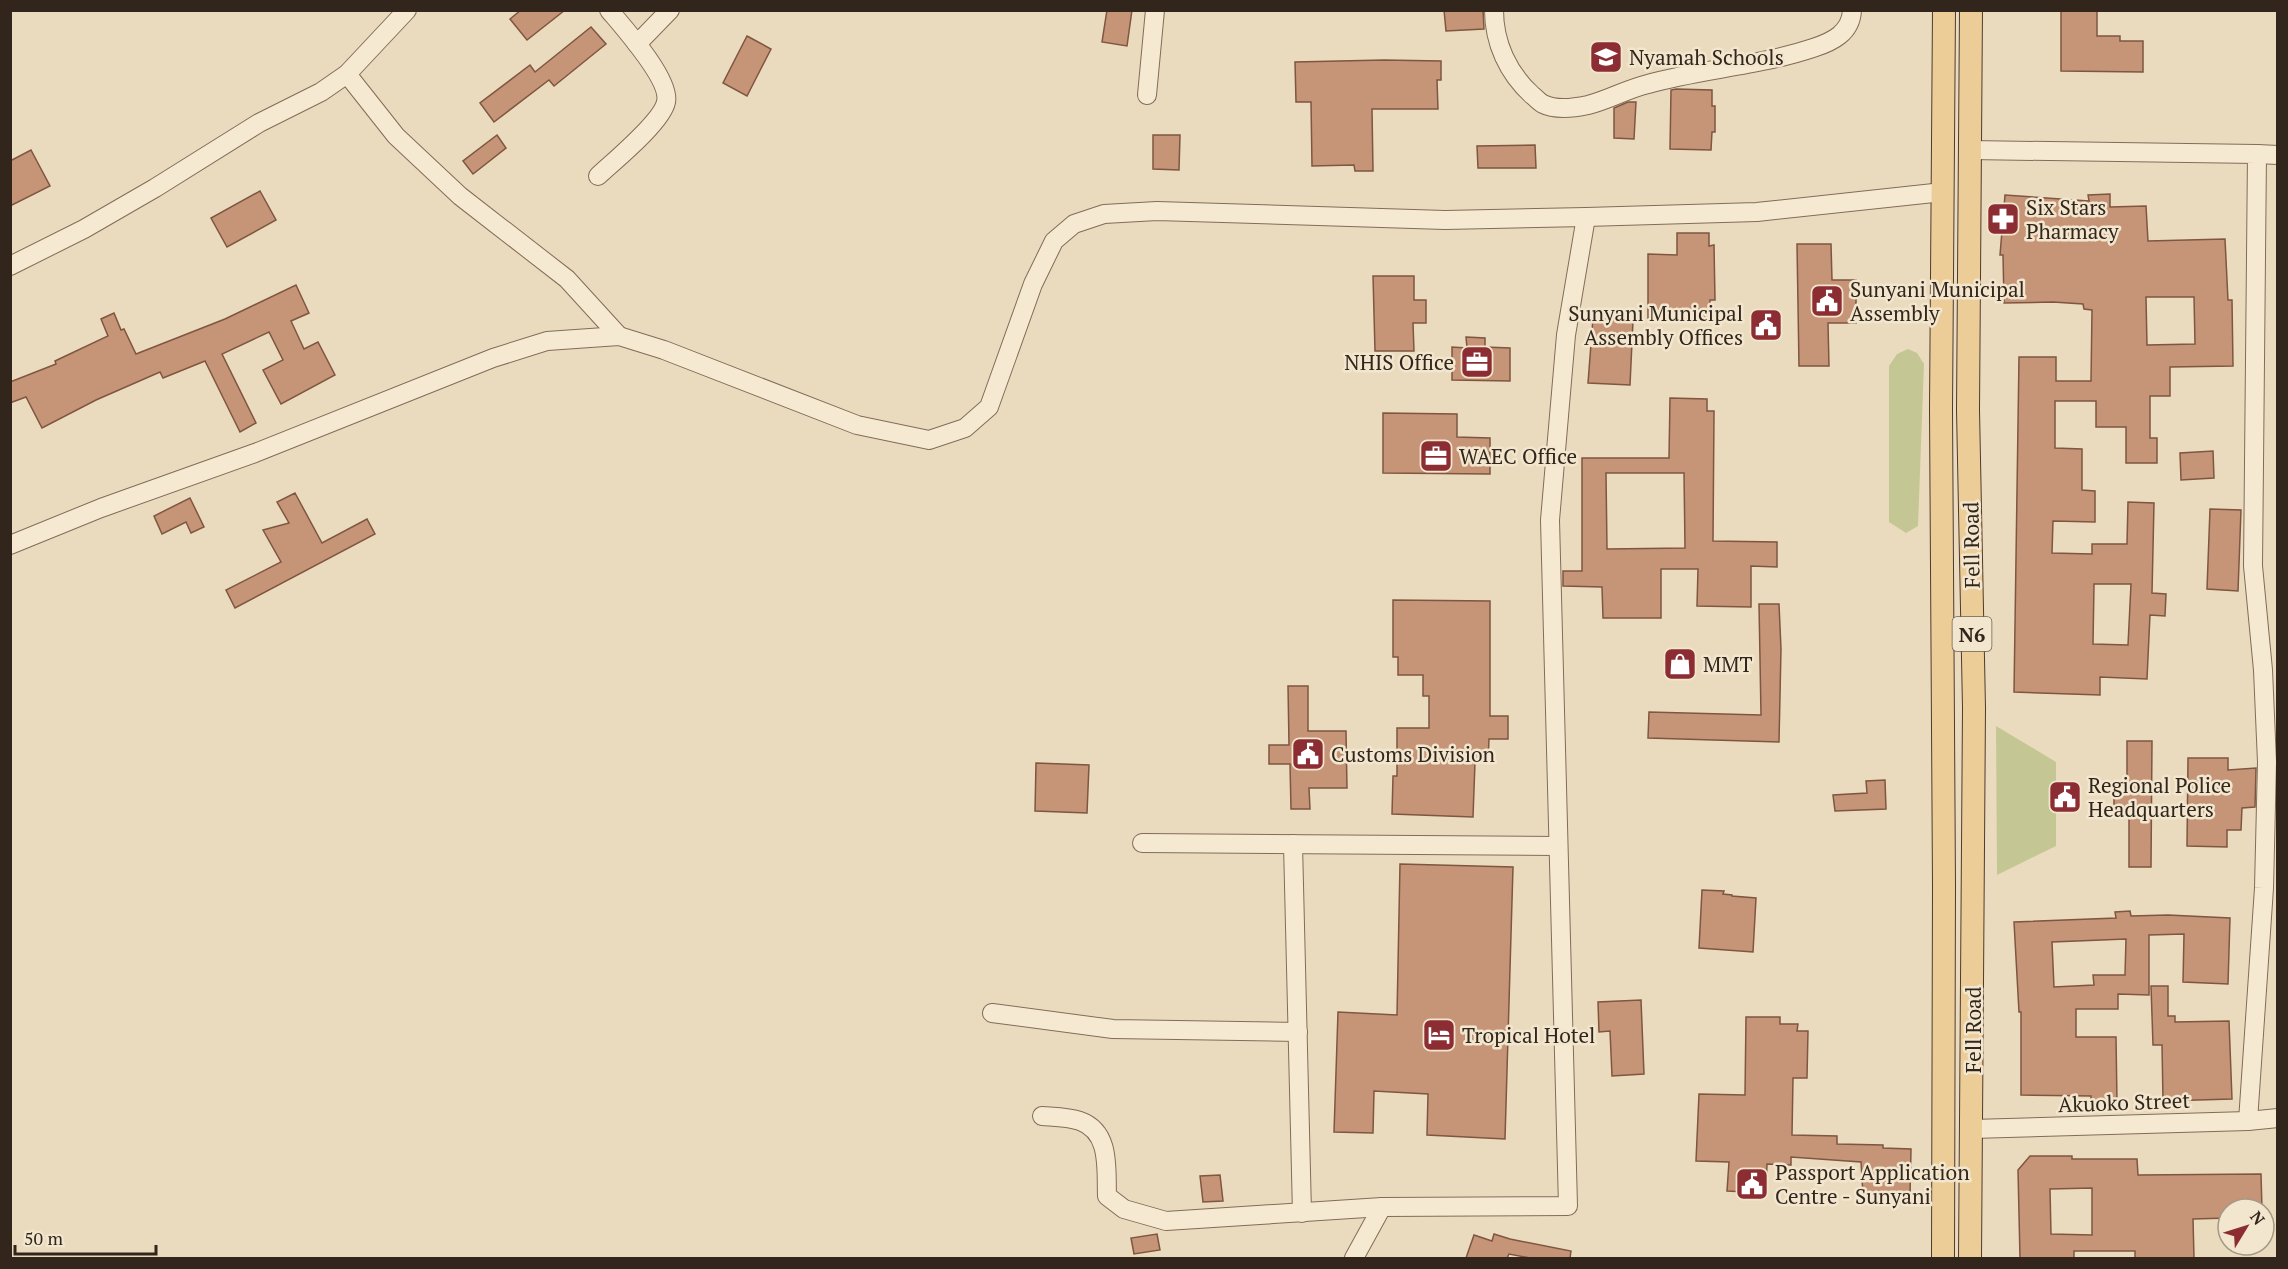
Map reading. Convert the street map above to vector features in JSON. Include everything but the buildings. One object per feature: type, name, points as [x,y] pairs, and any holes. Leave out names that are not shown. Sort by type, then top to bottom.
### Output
[{"type":"main road","name":"Fell Road","points":[[1943,1258],[1944,10]]},
{"type":"main road","name":"Fell Road","points":[[1970,1258],[1974,708],[1968,410],[1971,10]]},
{"type":"street","points":[[598,176],[660,117],[666,103],[662,81],[638,44],[609,10]]},
{"type":"street","points":[[638,44],[670,10]]},
{"type":"street","points":[[1147,95],[1155,10]]},
{"type":"street","points":[[1494,10],[1494,26],[1501,52],[1512,71],[1527,90],[1543,104],[1563,108],[1588,105],[1647,84],[1812,49],[1844,33],[1852,19],[1852,10]]},
{"type":"street","points":[[10,266],[155,188],[259,123],[321,92],[347,74],[398,14]]},
{"type":"street","points":[[347,74],[396,136],[460,196],[567,279],[619,336]]},
{"type":"street","points":[[1970,150],[2277,155]]},
{"type":"street","points":[[2248,1121],[2264,888],[2270,670],[2253,566],[2257,154]]},
{"type":"street","points":[[10,545],[101,508],[255,453],[493,358],[547,341],[619,336],[664,350],[857,425],[929,440],[965,428],[989,407],[1033,284],[1054,241],[1074,224],[1104,214],[1157,211],[1445,220],[1586,217],[1758,212],[1943,192]]},
{"type":"street","points":[[1042,1116],[1080,1121],[1097,1130],[1106,1151],[1107,1196],[1124,1209],[1166,1221],[1382,1207],[1568,1206],[1550,520],[1566,335],[1586,217]]},
{"type":"street","points":[[1142,843],[1558,846]]},
{"type":"street","points":[[1293,844],[1302,1213]]},
{"type":"street","points":[[993,1013],[1113,1029],[1298,1032]]},
{"type":"street","name":"Akuoko Street","points":[[1972,1129],[2248,1121],[2277,1118]]},
{"type":"street","points":[[1354,1258],[1382,1207]]},
{"type":"green space","points":[[1908,349],[1917,353],[1924,364],[1918,526],[1906,533],[1889,522],[1889,366],[1897,354]]},
{"type":"green space","points":[[1996,726],[2056,762],[2056,846],[1997,875]]},
{"type":"place","name":"Nyamah Schools","points":[[1606,57]]},
{"type":"place","name":"Six Stars Pharmacy","points":[[2003,219]]},
{"type":"place","name":"Sunyani Municipal Assembly","points":[[1827,301]]},
{"type":"place","name":"Sunyani Municipal Assembly Offices","points":[[1766,325]]},
{"type":"place","name":"NHIS Office","points":[[1477,362]]},
{"type":"place","name":"WAEC Office","points":[[1436,456]]},
{"type":"place","name":"MMT","points":[[1680,664]]},
{"type":"place","name":"Customs Division","points":[[1308,754]]},
{"type":"place","name":"Regional Police Headquarters","points":[[2065,797]]},
{"type":"place","name":"Tropical Hotel","points":[[1439,1035]]},
{"type":"place","name":"Passport Application Centre - Sunyani","points":[[1752,1184]]}]
